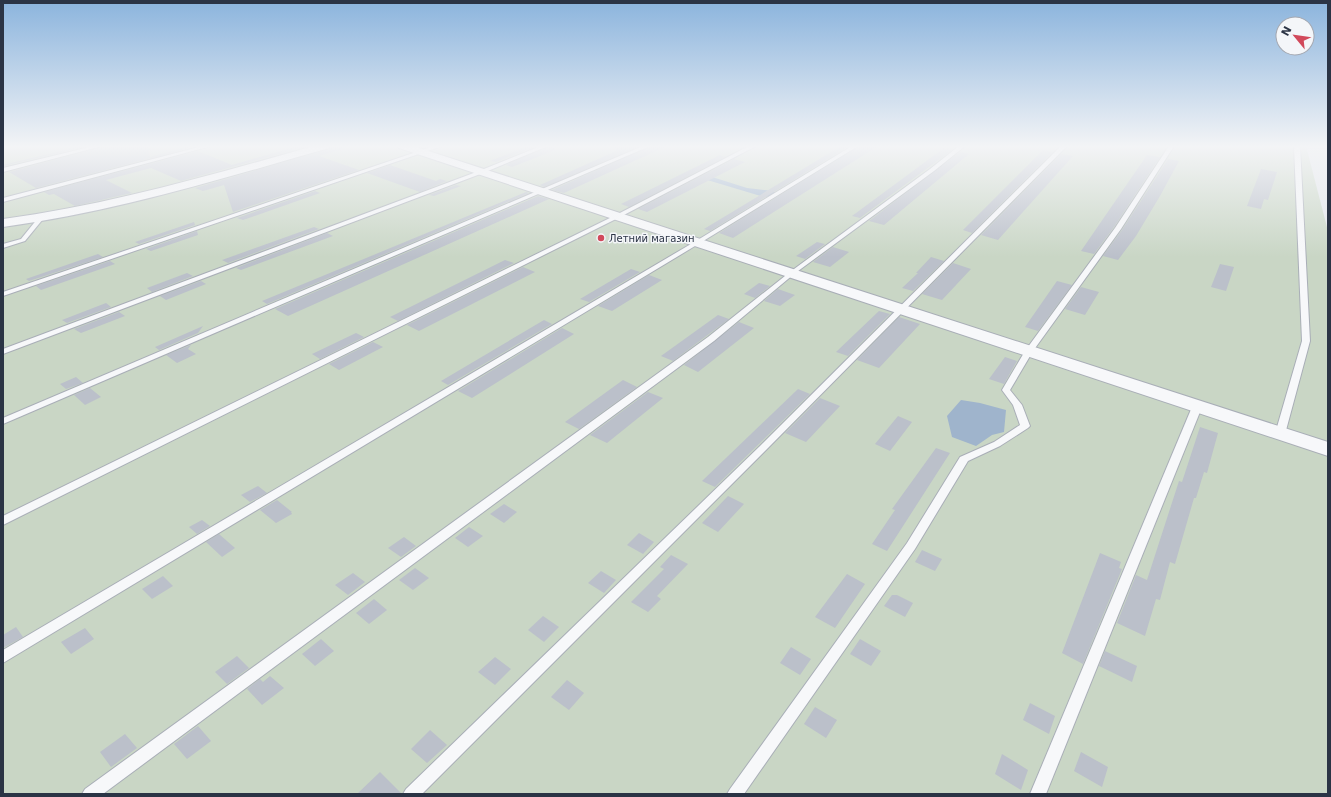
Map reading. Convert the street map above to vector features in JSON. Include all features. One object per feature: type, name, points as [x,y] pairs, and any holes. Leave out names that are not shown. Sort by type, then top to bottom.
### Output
[{"type":"street","points":[[3,223],[40,219],[107,206],[190,183]]},
{"type":"street","points":[[517,183],[1328,449]]},
{"type":"lane","points":[[3,200],[67,183]]},
{"type":"lane","points":[[3,294],[330,183]]},
{"type":"lane","points":[[3,352],[451,183]]},
{"type":"lane","points":[[3,421],[560,183]]},
{"type":"lane","points":[[3,521],[681,183]]},
{"type":"lane","points":[[3,657],[794,183]]},
{"type":"lane","points":[[90,794],[710,339],[792,273],[914,183]]},
{"type":"lane","points":[[411,794],[902,309],[1027,183]]},
{"type":"lane","points":[[735,794],[911,546],[964,459],[997,444],[1025,426],[1017,405],[1006,390],[1029,351],[1118,229],[1148,183]]},
{"type":"lane","points":[[1280,434],[1306,341],[1299,183]]},
{"type":"lane","points":[[3,246],[23,240],[40,219]]},
{"type":"lane","points":[[1038,794],[1197,407]]},
{"type":"green space","points":[[3,183],[1316,183],[1328,231],[1328,794],[3,794]]},
{"type":"water","points":[[718,183],[732,183],[747,188],[773,191],[775,193],[764,197]]},
{"type":"water","points":[[961,400],[1006,410],[1004,432],[992,435],[976,446],[952,437],[947,416]]},
{"type":"building","points":[[28,183],[55,183],[36,188]]},
{"type":"building","points":[[77,183],[112,183],[132,193],[75,206],[54,194],[49,195],[44,192]]},
{"type":"building","points":[[212,183],[319,183],[233,212],[224,185],[203,191],[195,188]]},
{"type":"building","points":[[395,183],[442,183],[420,192]]},
{"type":"building","points":[[544,183],[553,183],[544,187],[540,185]]},
{"type":"building","points":[[567,183],[585,183],[564,193],[552,190]]},
{"type":"building","points":[[663,183],[675,183],[629,207],[621,204]]},
{"type":"building","points":[[688,183],[703,183],[647,212],[638,209]]},
{"type":"building","points":[[780,183],[788,183],[710,231],[704,229]]},
{"type":"building","points":[[799,183],[819,183],[733,238],[719,233]]},
{"type":"building","points":[[896,183],[907,183],[860,218],[852,216]]},
{"type":"building","points":[[919,183],[934,183],[884,225],[869,221]]},
{"type":"building","points":[[1010,183],[1022,183],[972,233],[963,230]]},
{"type":"building","points":[[1032,183],[1049,183],[998,240],[981,235]]},
{"type":"building","points":[[1128,183],[1143,183],[1094,254],[1081,251]]},
{"type":"building","points":[[1152,183],[1167,183],[1136,236],[1118,260],[1103,256]]},
{"type":"building","points":[[1256,183],[1273,183],[1268,200],[1264,199],[1261,209],[1247,206]]},
{"type":"building","points":[[456,185],[461,186],[434,196],[429,195]]},
{"type":"building","points":[[315,191],[320,193],[243,220],[237,218]]},
{"type":"building","points":[[526,192],[529,193],[267,304],[262,301]]},
{"type":"building","points":[[538,196],[549,199],[288,316],[275,309]]},
{"type":"building","points":[[194,222],[195,225],[139,244],[135,242]]},
{"type":"building","points":[[314,227],[319,229],[228,263],[222,260]]},
{"type":"building","points":[[197,231],[198,235],[151,251],[146,249]]},
{"type":"building","points":[[327,233],[333,236],[241,270],[236,268]]},
{"type":"building","points":[[817,242],[825,244],[805,259],[796,256]]},
{"type":"building","points":[[833,247],[849,252],[830,267],[813,262]]},
{"type":"building","points":[[98,254],[103,257],[29,281],[26,279]]},
{"type":"building","points":[[931,257],[944,261],[913,291],[902,288],[918,273],[916,273]]},
{"type":"building","points":[[505,260],[514,263],[398,321],[390,317]]},
{"type":"building","points":[[110,261],[115,264],[41,290],[36,286]]},
{"type":"building","points":[[953,263],[971,269],[942,300],[922,294]]},
{"type":"building","points":[[1220,264],[1234,267],[1226,291],[1211,287]]},
{"type":"building","points":[[523,267],[535,272],[419,331],[407,325]]},
{"type":"building","points":[[631,269],[640,272],[589,302],[580,299]]},
{"type":"building","points":[[187,273],[193,276],[152,292],[147,288]]},
{"type":"building","points":[[649,275],[662,280],[612,311],[598,306]]},
{"type":"building","points":[[201,281],[206,284],[166,300],[160,296]]},
{"type":"building","points":[[1057,281],[1072,285],[1038,331],[1025,327]]},
{"type":"building","points":[[759,283],[770,286],[755,298],[744,294]]},
{"type":"building","points":[[1081,287],[1099,292],[1085,315],[1065,309]]},
{"type":"building","points":[[778,289],[795,295],[780,306],[764,301]]},
{"type":"building","points":[[106,303],[111,307],[67,323],[62,320]]},
{"type":"building","points":[[879,311],[890,314],[848,356],[836,352]]},
{"type":"building","points":[[119,312],[125,316],[81,333],[74,329]]},
{"type":"building","points":[[718,315],[729,319],[673,361],[661,356]]},
{"type":"building","points":[[899,317],[920,324],[879,368],[857,360]]},
{"type":"building","points":[[544,320],[552,324],[448,385],[441,381]]},
{"type":"building","points":[[739,322],[754,328],[698,372],[684,365]]},
{"type":"building","points":[[203,326],[198,333],[159,350],[155,347]]},
{"type":"building","points":[[562,328],[574,334],[472,398],[458,391]]},
{"type":"building","points":[[356,333],[364,337],[320,359],[312,354]]},
{"type":"building","points":[[373,342],[383,347],[339,370],[329,364]]},
{"type":"building","points":[[191,345],[188,349],[196,354],[177,363],[166,355]]},
{"type":"building","points":[[1005,357],[1017,361],[1004,384],[989,379]]},
{"type":"building","points":[[76,377],[83,383],[66,389],[60,384]]},
{"type":"building","points":[[623,380],[637,387],[579,429],[565,422]]},
{"type":"building","points":[[90,388],[101,397],[85,405],[74,395]]},
{"type":"building","points":[[798,389],[810,394],[715,487],[702,481]]},
{"type":"building","points":[[648,392],[663,398],[607,443],[590,435]]},
{"type":"building","points":[[820,398],[840,406],[806,442],[785,433]]},
{"type":"building","points":[[898,416],[912,422],[890,451],[875,444]]},
{"type":"building","points":[[1200,427],[1218,433],[1207,473],[1204,472],[1196,498],[1194,498],[1175,564],[1170,562],[1160,600],[1156,599],[1145,636],[1117,623],[1136,575],[1147,580],[1179,481],[1182,482]]},
{"type":"building","points":[[936,448],[950,453],[887,551],[872,544],[895,510],[892,509]]},
{"type":"building","points":[[258,486],[267,493],[250,502],[241,495]]},
{"type":"building","points":[[728,496],[744,504],[718,532],[702,523]]},
{"type":"building","points":[[277,500],[292,512],[292,514],[276,523],[260,510]]},
{"type":"building","points":[[504,504],[517,512],[504,523],[490,514]]},
{"type":"building","points":[[202,520],[210,526],[197,534],[189,527]]},
{"type":"building","points":[[469,527],[483,536],[468,547],[455,538]]},
{"type":"building","points":[[639,533],[654,542],[643,554],[627,545]]},
{"type":"building","points":[[219,534],[235,548],[222,557],[206,542]]},
{"type":"building","points":[[404,537],[416,546],[401,557],[388,548]]},
{"type":"building","points":[[922,550],[942,559],[935,571],[915,562]]},
{"type":"building","points":[[1100,553],[1121,562],[1119,568],[1122,569],[1083,664],[1062,653]]},
{"type":"building","points":[[671,555],[688,564],[657,596],[661,599],[648,612],[631,602],[664,569],[660,567]]},
{"type":"building","points":[[415,568],[429,578],[413,590],[399,580]]},
{"type":"building","points":[[601,571],[616,580],[604,593],[588,583]]},
{"type":"building","points":[[353,573],[365,582],[348,595],[335,585]]},
{"type":"building","points":[[847,574],[865,584],[835,628],[815,617]]},
{"type":"building","points":[[163,576],[173,586],[152,599],[142,589]]},
{"type":"building","points":[[892,595],[897,595],[913,603],[905,617],[884,606]]},
{"type":"building","points":[[374,599],[387,610],[369,624],[356,613]]},
{"type":"building","points":[[543,616],[559,627],[544,642],[528,630]]},
{"type":"building","points":[[16,627],[23,637],[3,648],[3,635]]},
{"type":"building","points":[[85,628],[94,639],[71,654],[61,642]]},
{"type":"building","points":[[321,639],[334,651],[315,666],[302,654]]},
{"type":"building","points":[[860,639],[881,651],[871,666],[850,654]]},
{"type":"building","points":[[791,647],[811,659],[800,675],[780,663]]},
{"type":"building","points":[[1105,651],[1137,666],[1132,682],[1099,666]]},
{"type":"building","points":[[237,656],[249,668],[227,684],[215,672]]},
{"type":"building","points":[[495,657],[511,669],[495,685],[478,672]]},
{"type":"building","points":[[270,676],[284,688],[262,705],[247,689],[260,679],[263,682]]},
{"type":"building","points":[[567,680],[584,693],[569,710],[551,697]]},
{"type":"building","points":[[1030,703],[1055,716],[1049,734],[1023,720]]},
{"type":"building","points":[[815,707],[837,720],[826,738],[804,724]]},
{"type":"building","points":[[198,726],[211,741],[187,759],[174,744]]},
{"type":"building","points":[[430,730],[447,745],[427,763],[411,749]]},
{"type":"building","points":[[125,734],[137,748],[111,767],[100,752]]},
{"type":"building","points":[[1081,752],[1108,767],[1102,787],[1074,771]]},
{"type":"building","points":[[1002,754],[1028,770],[1021,790],[995,774]]},
{"type":"building","points":[[380,772],[402,794],[357,794]]},
{"type":"place","name":"Летний магазин","points":[[601,238]]}]
